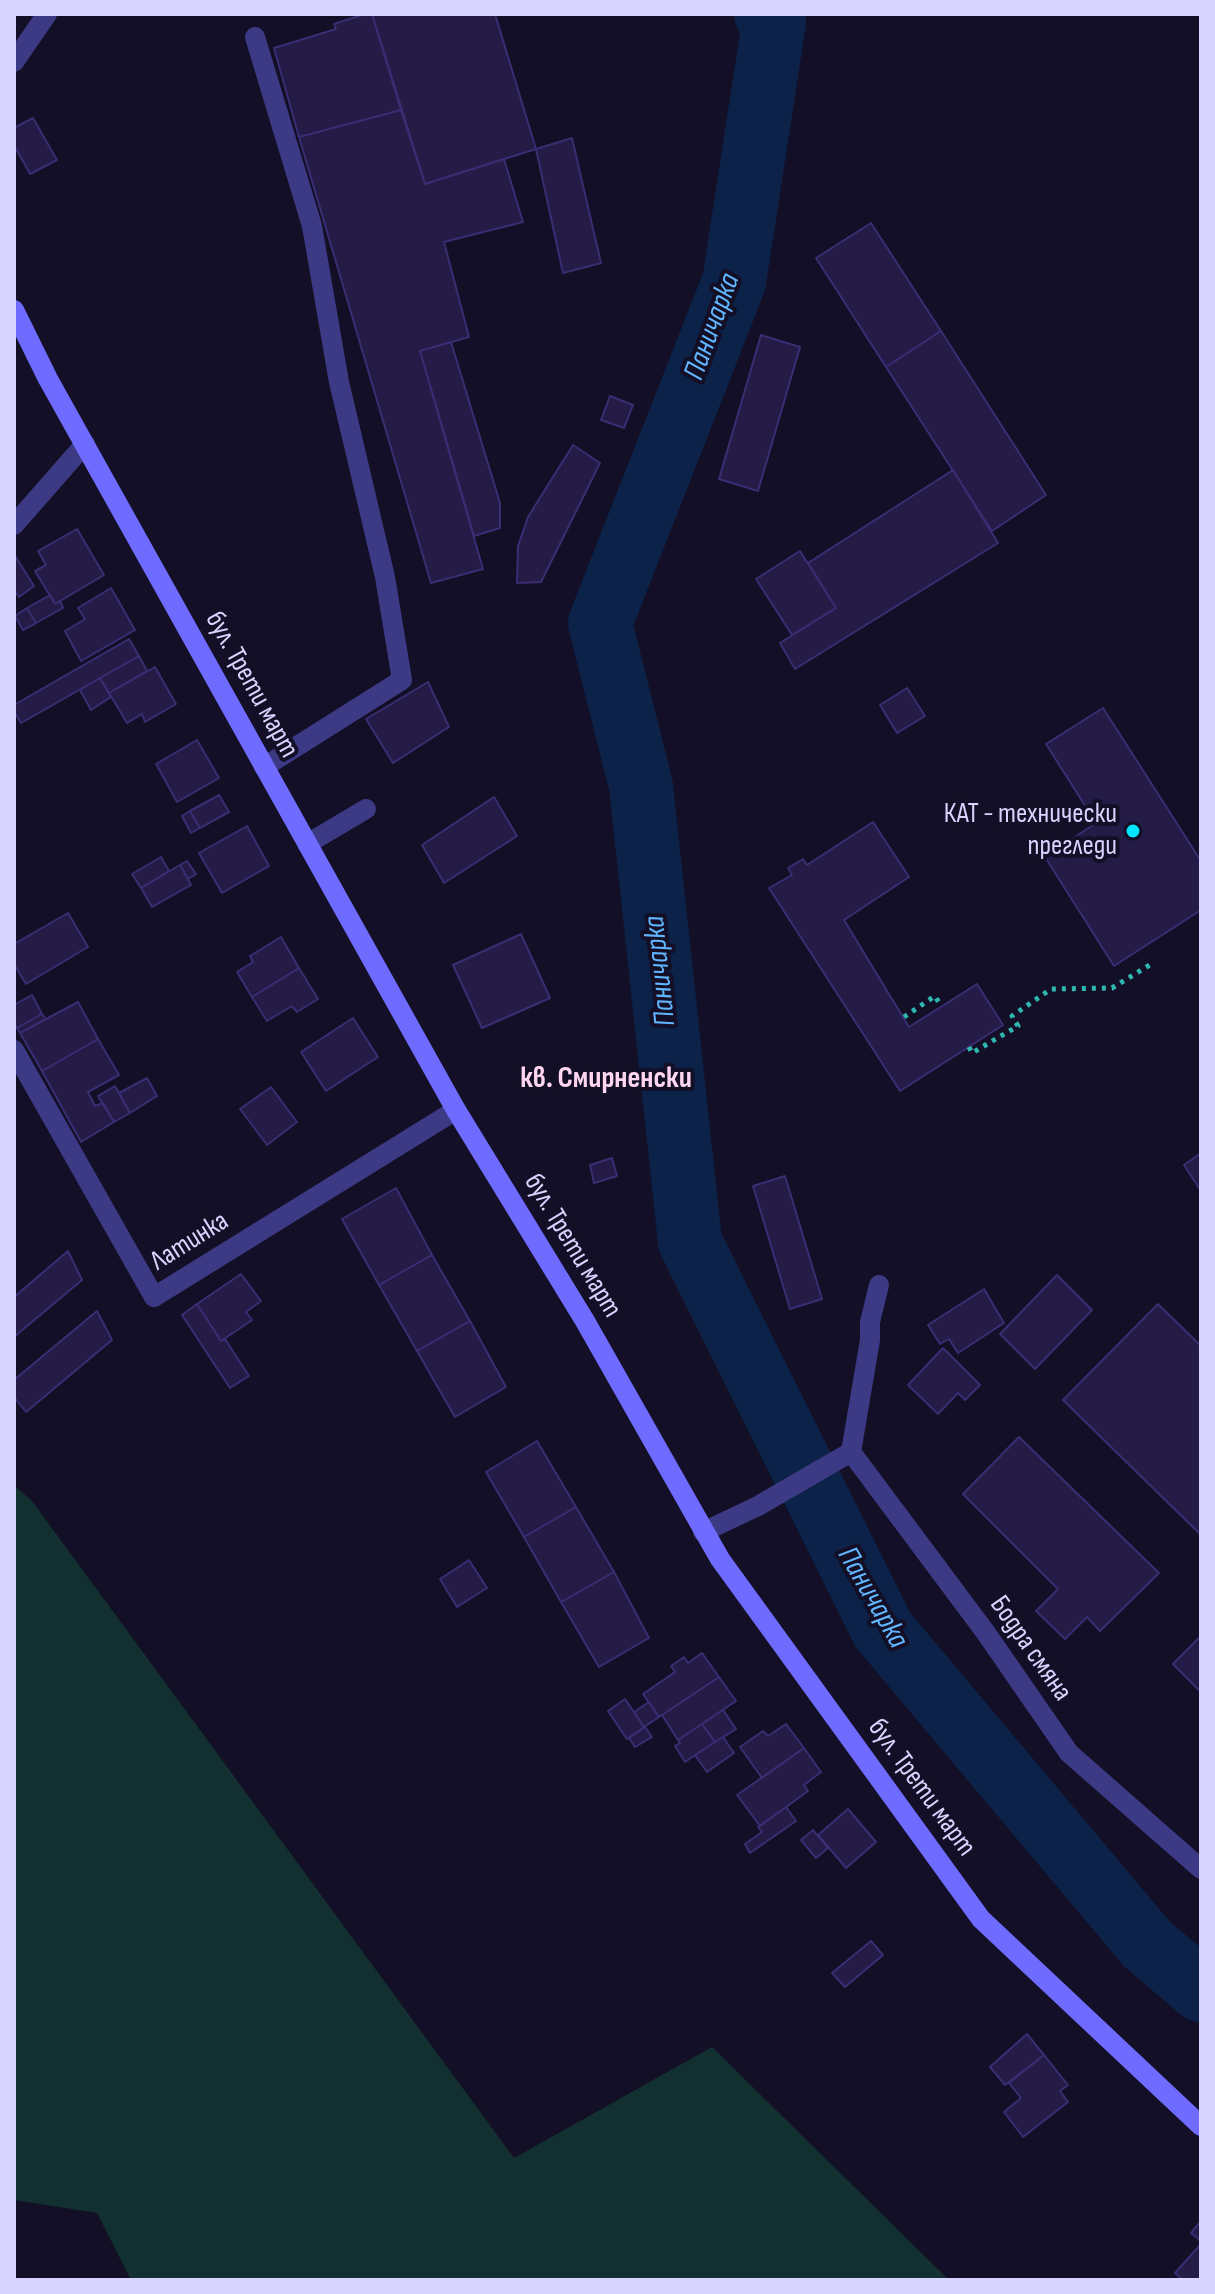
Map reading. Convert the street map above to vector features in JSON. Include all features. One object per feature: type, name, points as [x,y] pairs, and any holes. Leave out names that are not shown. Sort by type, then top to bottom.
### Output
[{"type":"street","points":[[14,62],[47,14]]},
{"type":"street","points":[[255,37],[312,226],[339,382],[385,577],[402,680],[264,767]]},
{"type":"street","name":"бул. Трети март","points":[[14,310],[85,444],[456,1110],[649,1430],[703,1532],[981,1919],[1201,2126]]},
{"type":"street","points":[[14,525],[85,444]]},
{"type":"street","points":[[307,844],[366,809]]},
{"type":"street","name":"Латинка","points":[[14,1050],[154,1297],[456,1110]]},
{"type":"street","points":[[703,1532],[758,1506],[842,1457],[870,1340],[870,1322],[879,1285]]},
{"type":"street","name":"Бодра смяна","points":[[842,1457],[986,1633],[1069,1753],[1201,1869]]},
{"type":"path","points":[[969,1047],[972,1053],[1018,1026],[1012,1016],[1051,989],[1112,988],[1153,963]]},
{"type":"path","points":[[904,1017],[935,996],[941,1006]]},
{"type":"green space","points":[[14,1485],[32,1501],[514,2158],[712,2047],[949,2280],[131,2280],[97,2213],[14,2200]]},
{"type":"building","points":[[372,14],[401,110],[299,137],[274,48],[336,29],[334,24]]},
{"type":"building","points":[[372,14],[495,14],[536,149],[425,184]]},
{"type":"building","points":[[401,110],[425,184],[504,159],[523,222],[444,242],[469,337],[420,351],[483,569],[431,583],[299,137]]},
{"type":"building","points":[[33,118],[57,160],[30,174],[14,145],[14,128]]},
{"type":"building","points":[[572,138],[601,263],[563,273],[536,149]]},
{"type":"building","points":[[871,223],[941,331],[886,367],[816,258]]},
{"type":"building","points":[[941,331],[1046,495],[992,531],[886,367]]},
{"type":"building","points":[[761,335],[800,347],[758,491],[719,479]]},
{"type":"building","points":[[451,342],[500,503],[500,528],[474,536],[420,351]]},
{"type":"building","points":[[610,396],[633,405],[624,428],[601,420]]},
{"type":"building","points":[[573,445],[600,463],[541,582],[517,583],[518,546],[528,517]]},
{"type":"building","points":[[953,470],[998,543],[795,669],[780,643],[836,608],[808,563]]},
{"type":"building","points":[[77,529],[104,575],[55,604],[35,571],[46,565],[38,551]]},
{"type":"building","points":[[800,551],[836,608],[792,635],[756,579]]},
{"type":"building","points":[[14,554],[34,586],[19,597],[14,589]]},
{"type":"building","points":[[111,588],[135,630],[81,661],[65,631],[85,619],[78,608]]},
{"type":"building","points":[[50,595],[55,604],[60,601],[63,608],[36,623],[27,608]]},
{"type":"building","points":[[27,608],[36,623],[23,630],[15,616]]},
{"type":"building","points":[[129,639],[139,656],[21,723],[14,705]]},
{"type":"building","points":[[139,656],[147,671],[109,693],[100,678]]},
{"type":"building","points":[[155,667],[176,704],[145,722],[142,714],[127,723],[109,693]]},
{"type":"building","points":[[100,678],[111,697],[91,710],[80,690]]},
{"type":"building","points":[[428,682],[449,727],[393,763],[366,719]]},
{"type":"building","points":[[907,688],[925,716],[897,733],[880,705]]},
{"type":"building","name":"КАТ - технически прегледи","points":[[1103,708],[1201,861],[1201,910],[1114,966],[1045,857],[1096,823],[1046,744]]},
{"type":"building","points":[[197,740],[219,778],[177,802],[156,764]]},
{"type":"building","points":[[219,795],[229,812],[200,828],[190,811]]},
{"type":"building","points":[[494,797],[517,836],[444,883],[422,845]]},
{"type":"building","points":[[190,811],[200,828],[191,833],[182,816]]},
{"type":"building","points":[[873,822],[909,877],[844,920],[909,1027],[977,984],[1003,1025],[900,1091],[769,888],[792,875],[788,868],[803,859],[807,865]]},
{"type":"building","points":[[247,826],[269,866],[222,893],[199,853]]},
{"type":"building","points":[[161,857],[169,871],[141,888],[132,874]]},
{"type":"building","points":[[187,861],[196,874],[188,879],[180,865]]},
{"type":"building","points":[[180,865],[191,885],[152,907],[141,888]]},
{"type":"building","points":[[68,913],[88,947],[26,984],[14,964],[14,944]]},
{"type":"building","points":[[521,934],[550,998],[482,1028],[453,965]]},
{"type":"building","points":[[281,937],[299,968],[252,997],[237,972],[253,962],[250,956]]},
{"type":"building","points":[[299,968],[318,999],[297,1012],[292,1006],[267,1021],[252,997]]},
{"type":"building","points":[[32,995],[42,1014],[17,1028],[14,1005]]},
{"type":"building","points":[[78,1002],[98,1039],[42,1071],[20,1033]]},
{"type":"building","points":[[42,1014],[46,1019],[20,1033],[17,1028]]},
{"type":"building","points":[[353,1018],[378,1057],[326,1091],[301,1052]]},
{"type":"building","points":[[98,1039],[119,1075],[88,1092],[95,1106],[103,1103],[114,1122],[81,1142],[42,1071]]},
{"type":"building","points":[[147,1078],[157,1096],[130,1113],[119,1093]]},
{"type":"building","points":[[115,1086],[130,1113],[114,1122],[98,1096]]},
{"type":"building","points":[[271,1087],[297,1122],[267,1145],[240,1109]]},
{"type":"building","points":[[1201,1153],[1201,1191],[1184,1165]]},
{"type":"building","points":[[612,1158],[617,1176],[594,1183],[590,1165]]},
{"type":"building","points":[[785,1176],[822,1299],[790,1309],[753,1186]]},
{"type":"building","points":[[396,1188],[432,1255],[379,1285],[342,1219]]},
{"type":"building","points":[[68,1251],[82,1280],[14,1337],[14,1297]]},
{"type":"building","points":[[432,1255],[470,1321],[417,1351],[379,1285]]},
{"type":"building","points":[[241,1274],[261,1301],[246,1312],[252,1320],[221,1341],[197,1304]]},
{"type":"building","points":[[1057,1275],[1092,1310],[1035,1369],[1000,1334]]},
{"type":"building","points":[[984,1289],[1004,1323],[958,1353],[949,1339],[940,1344],[928,1325]]},
{"type":"building","points":[[197,1304],[249,1376],[230,1388],[182,1315]]},
{"type":"building","points":[[1158,1304],[1201,1346],[1201,1535],[1063,1400]]},
{"type":"building","points":[[97,1311],[112,1340],[26,1412],[14,1397],[14,1380]]},
{"type":"building","points":[[470,1321],[506,1387],[455,1417],[417,1351]]},
{"type":"building","points":[[943,1348],[980,1385],[965,1400],[958,1393],[938,1414],[908,1385]]},
{"type":"building","points":[[1019,1437],[1159,1573],[1100,1631],[1087,1617],[1065,1639],[1036,1611],[1058,1589],[963,1494]]},
{"type":"building","points":[[537,1441],[576,1507],[524,1537],[486,1472]]},
{"type":"building","points":[[576,1507],[614,1572],[561,1602],[524,1537]]},
{"type":"building","points":[[469,1560],[487,1588],[457,1607],[440,1579]]},
{"type":"building","points":[[614,1572],[649,1638],[599,1667],[561,1602]]},
{"type":"building","points":[[1201,1636],[1201,1692],[1173,1664]]},
{"type":"building","points":[[702,1653],[719,1677],[659,1717],[643,1694],[675,1672],[671,1666],[684,1657],[688,1663]]},
{"type":"building","points":[[719,1677],[736,1701],[678,1740],[662,1715]]},
{"type":"building","points":[[625,1699],[644,1727],[627,1739],[608,1711]]},
{"type":"building","points":[[649,1702],[659,1717],[644,1727],[634,1712]]},
{"type":"building","points":[[723,1710],[736,1729],[715,1742],[702,1724]]},
{"type":"building","points":[[702,1724],[715,1742],[685,1762],[675,1746],[680,1743],[678,1740]]},
{"type":"building","points":[[786,1724],[804,1748],[762,1778],[740,1747],[763,1731],[768,1736]]},
{"type":"building","points":[[645,1727],[652,1737],[635,1747],[629,1738]]},
{"type":"building","points":[[723,1737],[734,1753],[707,1772],[695,1755]]},
{"type":"building","points":[[804,1748],[821,1772],[804,1785],[808,1791],[760,1826],[737,1795]]},
{"type":"building","points":[[786,1807],[796,1821],[750,1853],[745,1844],[762,1832],[758,1827]]},
{"type":"building","points":[[848,1809],[876,1842],[846,1868],[818,1835]]},
{"type":"building","points":[[813,1830],[828,1848],[816,1858],[801,1840]]},
{"type":"building","points":[[871,1941],[883,1955],[845,1987],[832,1973]]},
{"type":"building","points":[[1027,2034],[1044,2055],[1005,2085],[990,2067]]},
{"type":"building","points":[[1044,2055],[1068,2085],[1060,2091],[1068,2102],[1023,2137],[1004,2112],[1021,2098],[1009,2083]]},
{"type":"building","points":[[1201,2221],[1201,2241],[1191,2233]]},
{"type":"building","points":[[1201,2244],[1201,2280],[1183,2280],[1175,2273]]},
{"type":"waterway","name":"Паничарка","points":[[766,14],[774,22],[734,282],[600,623],[641,786],[690,1242],[883,1630],[1147,1944],[1201,1990]]},
{"type":"place","name":"КАТ - технически прегледи","points":[[1133,831]]},
{"type":"district","name":"кв. Смирненски","points":[[606,1079]]}]
